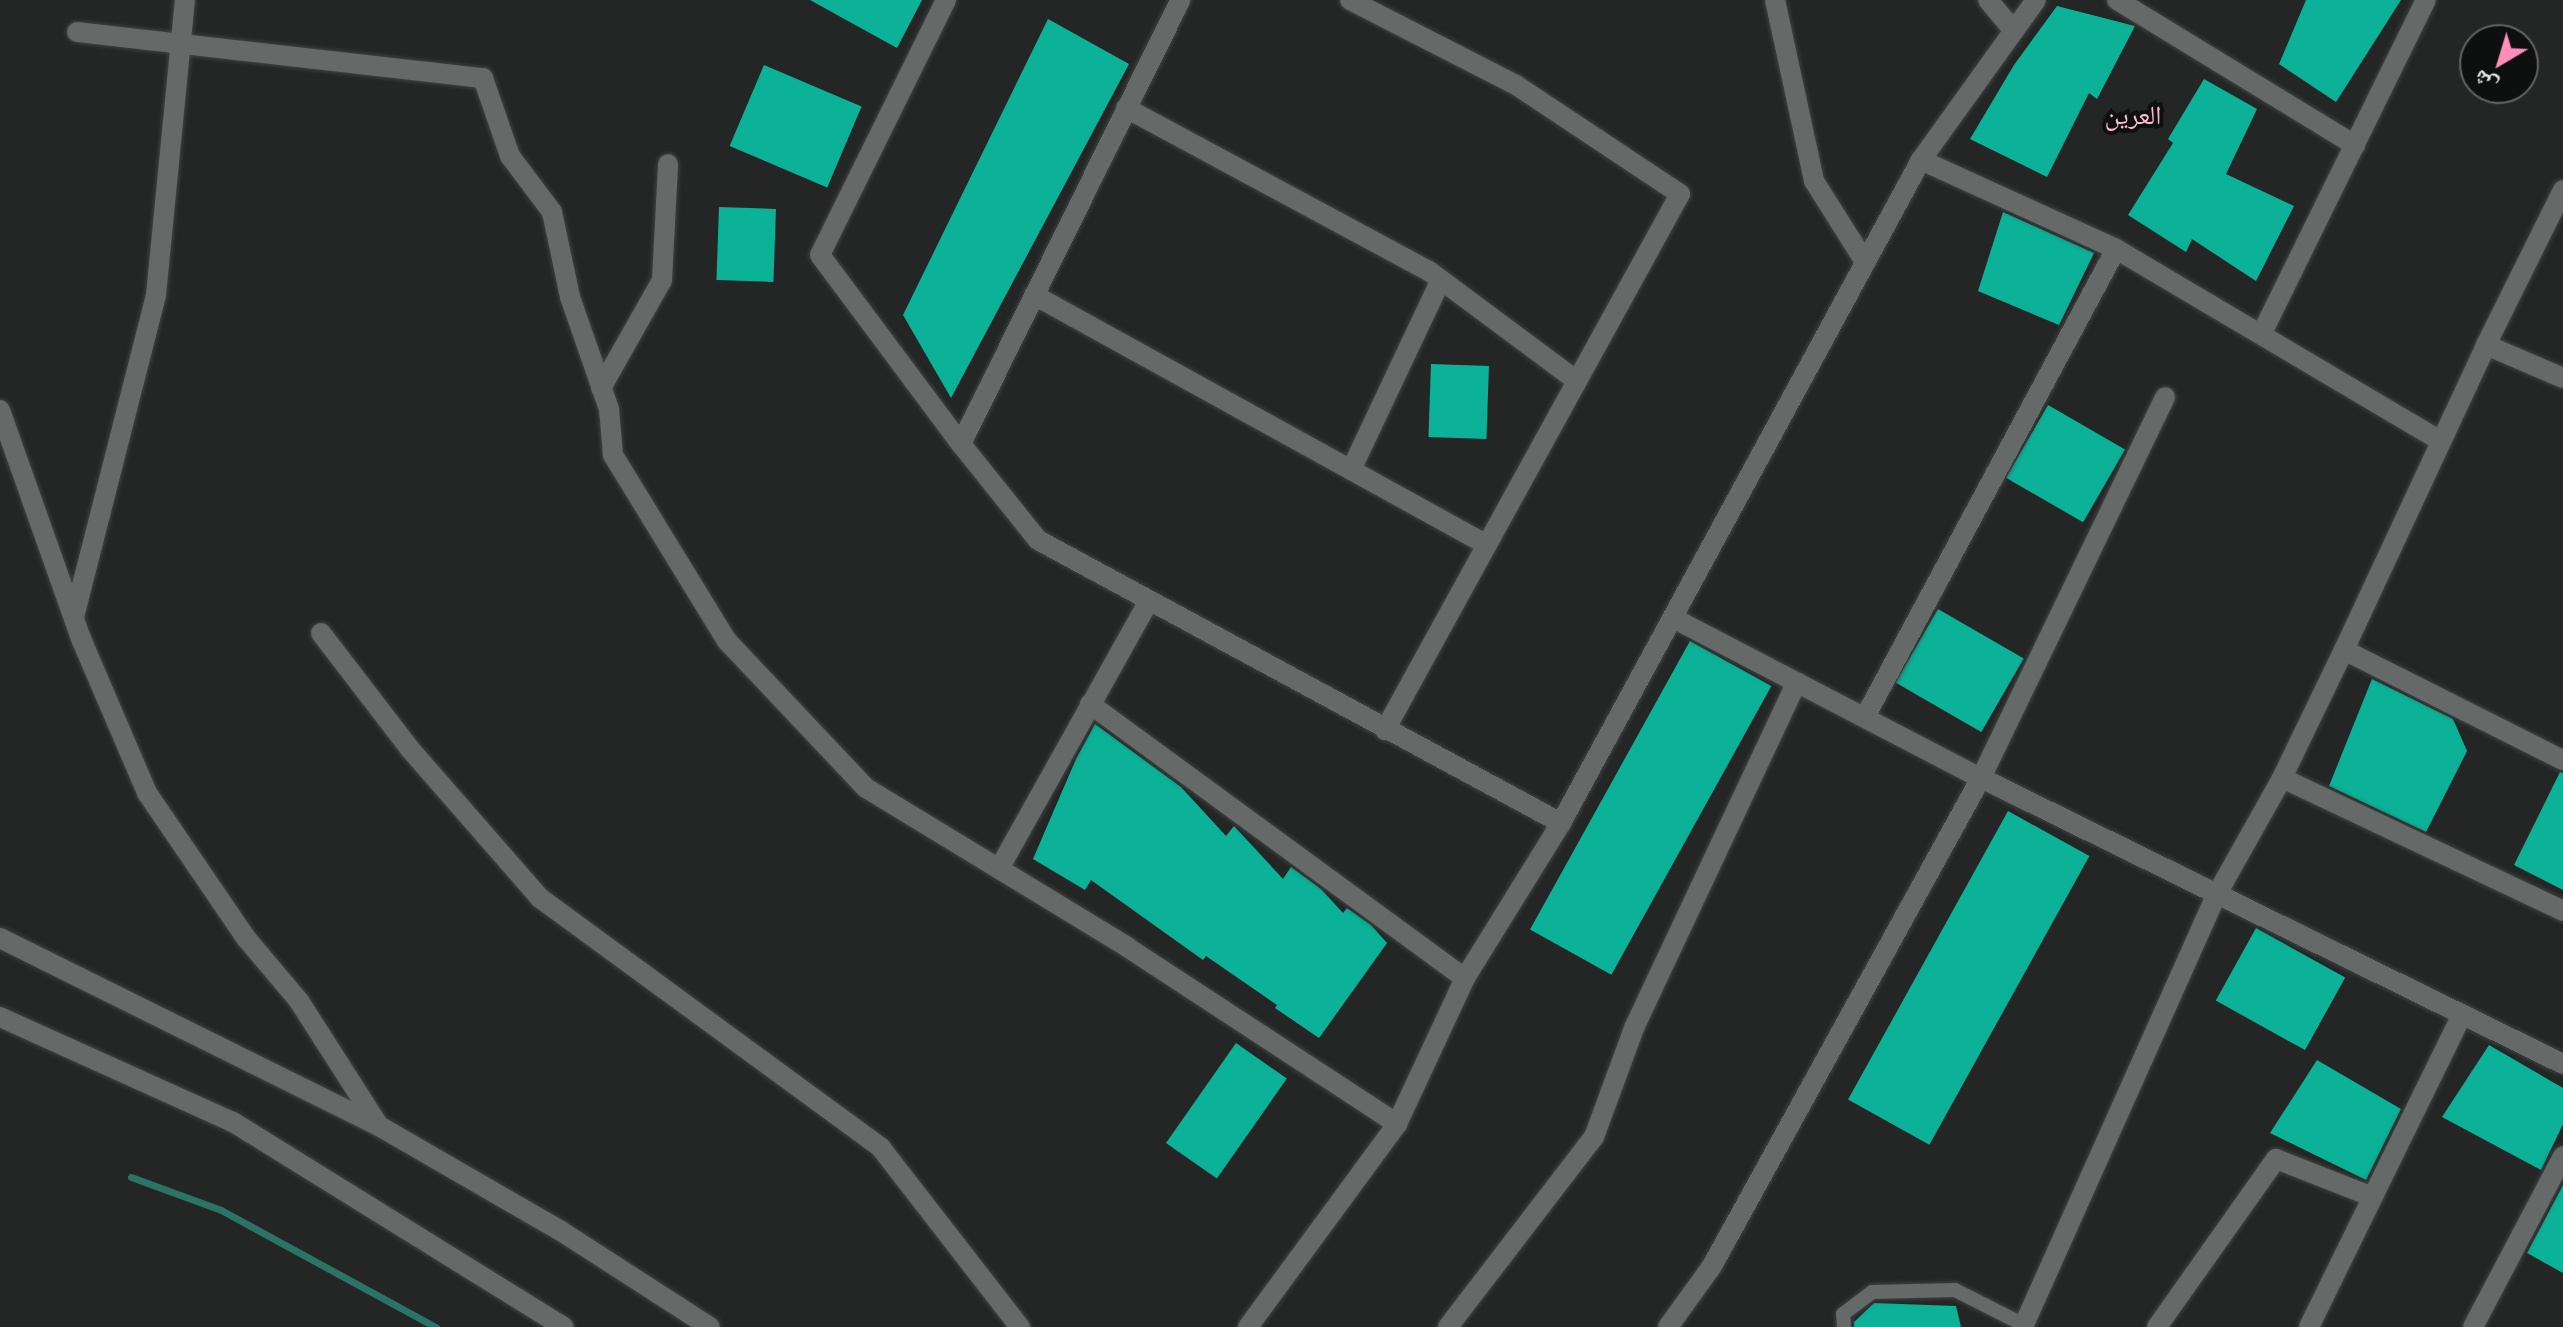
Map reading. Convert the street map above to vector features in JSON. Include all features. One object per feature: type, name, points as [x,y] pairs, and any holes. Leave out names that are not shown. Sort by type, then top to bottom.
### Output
[{"type":"street","points":[[74,617],[156,295],[185,0]]},
{"type":"street","points":[[946,0],[820,255],[961,444],[1038,540],[1561,823]]},
{"type":"street","points":[[961,444],[1180,0]]},
{"type":"street","points":[[1350,0],[1382,7],[1516,85],[1680,194],[1385,730]]},
{"type":"street","points":[[1775,0],[1814,181],[1865,262]]},
{"type":"street","points":[[1988,0],[2014,31]]},
{"type":"street","points":[[1248,1327],[1397,1124],[1465,978],[1561,823],[1921,160],[2036,0]]},
{"type":"street","points":[[2117,0],[2355,145]]},
{"type":"street","points":[[2262,333],[2426,0]]},
{"type":"street","points":[[77,32],[483,78],[510,156],[552,212],[570,297],[609,409],[613,455],[727,641],[866,788],[1127,947],[1397,1124]]},
{"type":"street","points":[[1126,108],[1441,280],[1577,381]]},
{"type":"street","points":[[1921,160],[2116,249],[2441,441]]},
{"type":"street","points":[[601,388],[662,280],[668,164]]},
{"type":"street","points":[[2023,1326],[2217,894],[2282,778],[2486,345],[2563,190]]},
{"type":"street","points":[[1865,717],[2116,249]]},
{"type":"street","points":[[1351,470],[1441,280]]},
{"type":"street","points":[[1034,295],[1487,545]]},
{"type":"street","points":[[2486,345],[2563,378]]},
{"type":"street","points":[[1668,1327],[1712,1266],[1981,778],[2165,397]]},
{"type":"street","points":[[0,410],[74,617],[147,793],[246,938],[299,1001],[379,1126]]},
{"type":"street","points":[[999,869],[1149,601]]},
{"type":"street","points":[[1673,618],[1981,778],[2563,1064]]},
{"type":"street","points":[[321,633],[410,749],[540,898],[881,1148],[1020,1327]]},
{"type":"street","points":[[2344,650],[2563,760]]},
{"type":"street","points":[[1448,1327],[1594,1137],[1634,1028],[1797,682]]},
{"type":"street","points":[[1090,704],[1465,978]]},
{"type":"street","points":[[2282,778],[2563,911]]},
{"type":"street","points":[[0,938],[379,1126],[561,1231],[710,1327]]},
{"type":"street","points":[[2309,1327],[2462,1014]]},
{"type":"street","points":[[0,1017],[233,1122],[564,1327]]},
{"type":"street","points":[[2473,1327],[2563,1156]]},
{"type":"street","points":[[2157,1327],[2276,1159],[2373,1197]]},
{"type":"lane","points":[[1844,1327],[1843,1314],[1872,1292],[1955,1290],[2023,1326]]},
{"type":"building","points":[[810,0],[922,0],[897,48]]},
{"type":"building","points":[[2306,0],[2401,0],[2336,102],[2279,64]]},
{"type":"building","points":[[2057,6],[2135,26],[2097,99],[2089,93],[2047,177],[1970,139],[2014,65]]},
{"type":"building","points":[[1048,19],[1129,64],[951,398],[903,315]]},
{"type":"building","points":[[764,65],[862,106],[827,187],[730,146]]},
{"type":"building","points":[[2204,79],[2257,109],[2226,174],[2294,206],[2256,281],[2192,239],[2186,252],[2128,215],[2173,143],[2168,139]]},
{"type":"building","points":[[719,207],[776,209],[773,282],[716,280]]},
{"type":"building","points":[[2003,212],[2094,253],[2059,325],[1978,291]]},
{"type":"building","points":[[1431,364],[1489,366],[1486,439],[1428,437]]},
{"type":"building","points":[[2048,405],[2125,449],[2083,522],[2006,478]]},
{"type":"building","points":[[1938,609],[2024,658],[1981,732],[1896,683]]},
{"type":"building","points":[[1690,641],[1771,686],[1611,975],[1530,930]]},
{"type":"building","points":[[2372,679],[2453,719],[2467,751],[2426,832],[2329,786]]},
{"type":"building","points":[[1095,724],[1181,787],[1226,836],[1234,826],[1283,879],[1291,867],[1321,889],[1343,913],[1347,908],[1371,925],[1387,943],[1319,1038],[1275,1008],[1277,1005],[1206,956],[1203,960],[1091,880],[1085,890],[1033,859],[1076,759]]},
{"type":"building","points":[[2560,772],[2563,773],[2563,890],[2514,865]]},
{"type":"building","points":[[2008,811],[2089,856],[1929,1145],[1848,1100]]},
{"type":"building","points":[[2256,928],[2345,977],[2305,1050],[2216,1001]]},
{"type":"building","points":[[1236,1043],[1287,1079],[1217,1178],[1166,1143]]},
{"type":"building","points":[[2489,1045],[2563,1088],[2563,1124],[2541,1170],[2442,1117]]},
{"type":"building","points":[[2317,1060],[2401,1109],[2366,1180],[2270,1133]]},
{"type":"building","points":[[2563,1185],[2563,1273],[2527,1253]]},
{"type":"building","points":[[1874,1303],[1956,1306],[1961,1327],[1854,1327],[1854,1322]]},
{"type":"waterway","points":[[131,1177],[221,1210],[436,1327]]},
{"type":"district","name":"العرين","points":[[2133,116]]}]
